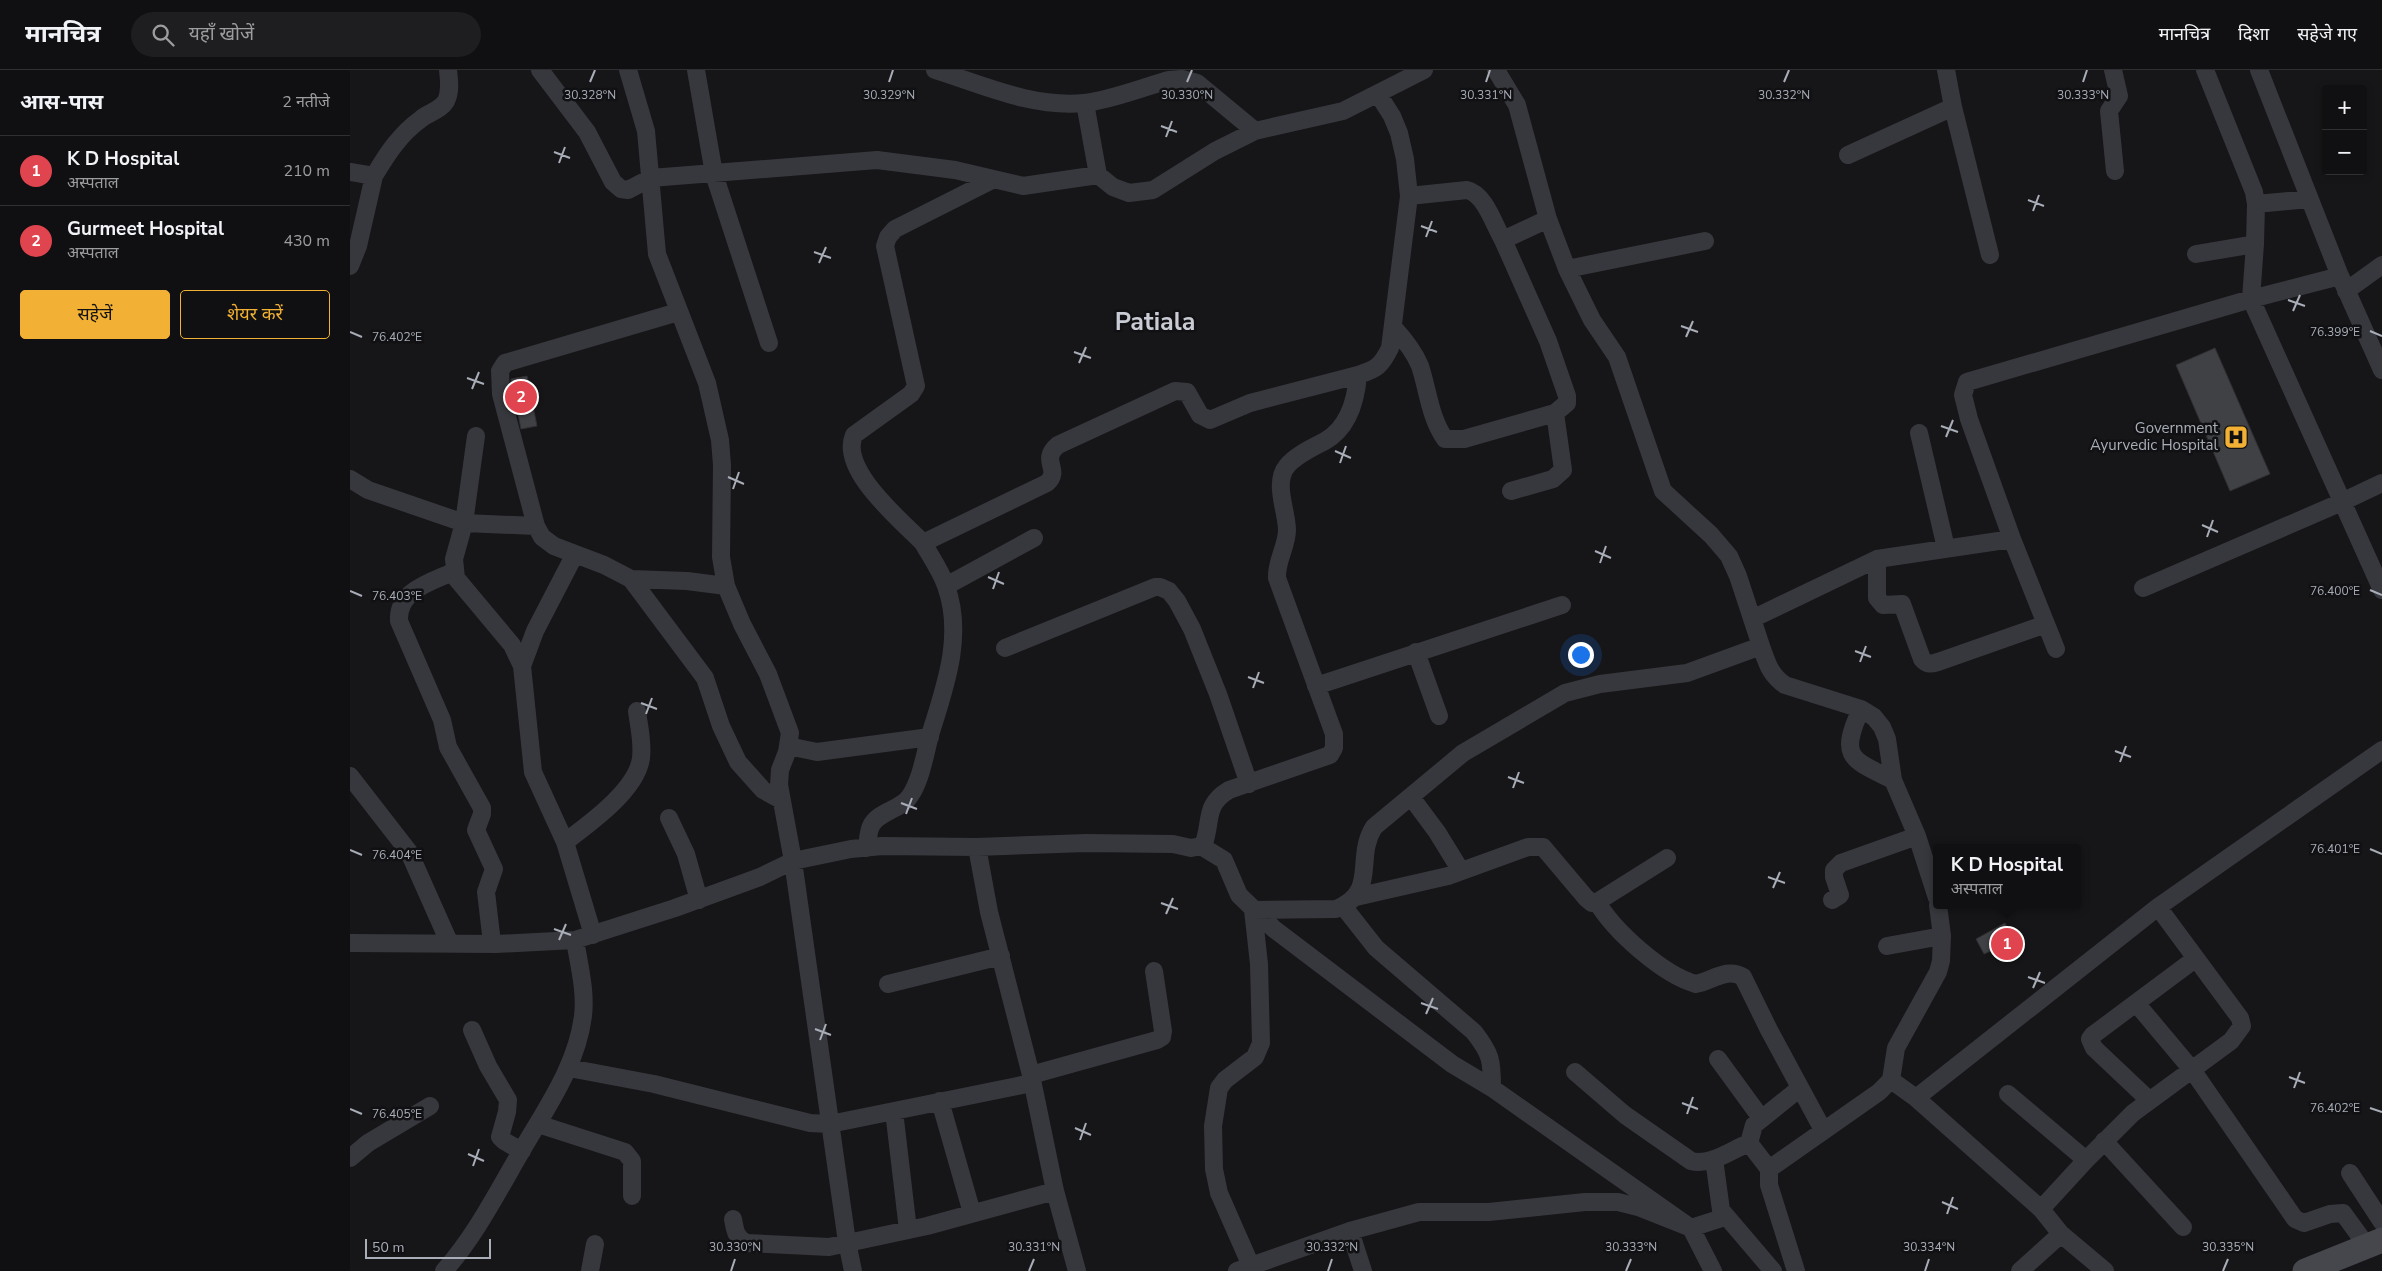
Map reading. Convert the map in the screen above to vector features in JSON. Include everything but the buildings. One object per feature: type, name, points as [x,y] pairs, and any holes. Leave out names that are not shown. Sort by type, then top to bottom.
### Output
[{"type":"street","points":[[350,266],[358,246],[374,176],[399,138],[422,118],[438,110],[444,103],[450,88],[448,70]]},
{"type":"street","points":[[540,70],[587,132],[613,182],[621,189],[628,190],[651,178],[877,160],[955,170],[1023,186],[1098,175]]},
{"type":"street","points":[[628,70],[646,131],[658,254],[706,383],[720,440],[722,465],[721,557],[726,586],[742,624],[768,674],[790,733],[780,770],[781,800],[794,860],[830,1124],[853,1271]]},
{"type":"street","points":[[696,70],[714,174],[769,344]]},
{"type":"street","points":[[935,70],[1029,100],[1060,104],[1085,103],[1169,80],[1182,79],[1197,83],[1256,131]]},
{"type":"street","points":[[1085,103],[1098,175],[1113,187],[1129,193],[1153,190],[1215,151],[1256,131],[1343,111],[1424,70]]},
{"type":"street","points":[[1496,70],[1517,105],[1548,219],[1567,269],[1592,320],[1617,357],[1663,491],[1711,534],[1729,556],[1769,670],[1775,679],[1785,685],[1861,709],[1874,717],[1882,727],[1887,739],[1893,780],[1917,836],[1933,886]]},
{"type":"street","points":[[1946,70],[1953,107],[1990,255]]},
{"type":"street","points":[[2113,70],[2119,91],[2119,96],[2109,111],[2115,171]]},
{"type":"street","points":[[2205,70],[2249,178],[2256,204],[2251,299],[2382,590]]},
{"type":"street","points":[[2259,70],[2343,284],[2382,370]]},
{"type":"street","points":[[923,543],[1047,483],[1052,478],[1053,473],[1048,459],[1051,451],[1058,445],[1175,391],[1187,392],[1200,415],[1210,420],[1250,403],[1375,370],[1384,360],[1390,348],[1394,328],[1409,196],[1405,159],[1399,133],[1392,116],[1378,94]]},
{"type":"street","points":[[1848,155],[1953,107]]},
{"type":"street","points":[[350,172],[374,176]]},
{"type":"street","points":[[867,848],[870,827],[875,820],[899,807],[910,796],[930,738],[951,661],[954,640],[954,627],[946,586],[923,543],[868,484],[853,460],[851,450],[854,435],[911,394],[916,386],[885,246],[888,237],[895,229],[994,179]]},
{"type":"street","points":[[1394,328],[1409,345],[1419,365],[1438,429],[1445,439],[1464,439],[1555,413],[1566,403],[1564,388],[1548,342],[1502,240],[1480,200],[1473,191],[1467,190],[1409,196]]},
{"type":"street","points":[[2256,204],[2309,199]]},
{"type":"street","points":[[1502,240],[1548,219]]},
{"type":"street","points":[[1567,269],[1705,241]]},
{"type":"street","points":[[2196,254],[2255,244]]},
{"type":"street","points":[[2056,649],[2012,539],[1969,419],[1963,395],[1967,382],[2251,299],[2343,284],[2382,265]]},
{"type":"street","points":[[678,312],[505,363],[500,371],[501,394],[536,526],[547,542],[604,565],[631,579],[687,581],[726,586]]},
{"type":"street","points":[[1201,846],[1206,837],[1207,819],[1214,804],[1222,794],[1321,759],[1330,755],[1334,748],[1334,734],[1277,578],[1277,566],[1287,535],[1282,494],[1282,476],[1286,466],[1308,450],[1328,439],[1342,427],[1356,397],[1358,375]]},
{"type":"street","points":[[1511,491],[1553,479],[1561,474],[1562,458],[1555,413]]},
{"type":"street","points":[[1919,433],[1946,548]]},
{"type":"street","points":[[476,436],[464,523],[454,559],[455,571],[461,586],[512,645],[522,666],[532,772],[565,842],[593,934]]},
{"type":"street","points":[[350,479],[368,490],[464,523],[536,526]]},
{"type":"street","points":[[2143,588],[2382,483]]},
{"type":"street","points":[[946,586],[1034,538]]},
{"type":"street","points":[[1752,619],[1877,559],[2012,539]]},
{"type":"street","points":[[522,666],[535,631],[575,554]]},
{"type":"street","points":[[1877,559],[1877,598],[1883,605],[1902,604],[1925,663],[1938,662],[2046,624]]},
{"type":"street","points":[[455,571],[408,596],[400,606],[399,621],[442,720],[448,747],[482,808],[482,814],[476,830],[489,854],[494,869],[486,892],[492,944]]},
{"type":"street","points":[[631,579],[706,678],[721,726],[738,762],[763,790],[781,800]]},
{"type":"street","points":[[1005,648],[1155,588],[1164,588],[1177,601],[1192,629],[1218,694],[1249,784]]},
{"type":"street","points":[[1316,686],[1562,605]]},
{"type":"street","points":[[1350,901],[1362,883],[1370,834],[1374,827],[1463,753],[1565,693],[1600,684],[1687,673],[1761,646]]},
{"type":"street","points":[[1416,652],[1440,716]]},
{"type":"street","points":[[1861,709],[1850,732],[1848,742],[1850,750],[1862,764],[1893,780]]},
{"type":"street","points":[[565,842],[610,806],[638,770],[642,745],[637,712]]},
{"type":"street","points":[[788,746],[817,752],[930,738]]},
{"type":"street","points":[[1916,1098],[2158,907],[2382,750]]},
{"type":"street","points":[[350,776],[409,852],[449,942]]},
{"type":"street","points":[[1411,797],[1437,832],[1461,871]]},
{"type":"street","points":[[670,818],[686,854],[699,900]]},
{"type":"street","points":[[1832,900],[1840,895],[1834,877],[1834,870],[1841,863],[1917,836]]},
{"type":"street","points":[[350,943],[449,942],[492,944],[575,940],[699,900],[760,877],[794,860],[867,848],[977,848],[1086,843],[1173,844],[1191,848],[1201,846],[1224,860],[1238,895],[1274,929],[1452,1064],[1492,1088],[1691,1228],[1710,1269]]},
{"type":"street","points":[[1253,910],[1336,909],[1350,901],[1461,871],[1528,847],[1543,847],[1586,898],[1592,902],[1597,902],[1667,858]]},
{"type":"street","points":[[977,848],[1000,956],[1032,1079],[1055,1191],[1077,1271]]},
{"type":"street","points":[[1350,901],[1376,948],[1474,1032],[1486,1047],[1492,1062],[1492,1088]]},
{"type":"street","points":[[1597,902],[1606,917],[1629,941],[1679,978],[1696,984],[1727,972],[1738,973],[1743,976],[1823,1130]]},
{"type":"street","points":[[2042,1209],[2104,1140],[2149,1100],[2193,1071],[2231,1042],[2242,1026],[2240,1018],[2158,907]]},
{"type":"street","points":[[1769,1169],[1879,1092],[1891,1080],[1896,1048],[1938,972],[1941,961],[1942,936],[1939,909]]},
{"type":"street","points":[[1253,910],[1259,964],[1261,1043],[1255,1057],[1225,1080],[1219,1088],[1213,1126],[1214,1170],[1218,1193],[1244,1269],[1350,1231],[1419,1212],[1498,1212],[1584,1202],[1618,1202],[1638,1207],[1691,1228],[1725,1217]]},
{"type":"street","points":[[1886,946],[1942,936]]},
{"type":"street","points":[[444,1271],[466,1244],[570,1068],[584,1014],[584,998],[575,940]]},
{"type":"street","points":[[888,984],[1000,956]]},
{"type":"street","points":[[2149,1100],[2094,1048],[2090,1039],[2195,959]]},
{"type":"street","points":[[570,1068],[654,1084],[810,1122],[830,1124],[1032,1079],[1157,1040],[1162,1036],[1163,1030],[1154,971]]},
{"type":"street","points":[[2136,1003],[2193,1071],[2295,1219],[2300,1223],[2304,1223],[2330,1214],[2343,1213],[2374,1243],[2312,1270]]},
{"type":"street","points":[[472,1030],[488,1066],[508,1100],[507,1112],[500,1136],[504,1141],[522,1151]]},
{"type":"street","points":[[1718,1059],[1761,1118]]},
{"type":"street","points":[[1575,1072],[1625,1115],[1686,1157],[1702,1163],[1749,1143]]},
{"type":"street","points":[[1891,1080],[1916,1098],[2042,1209],[2061,1234],[2105,1271]]},
{"type":"street","points":[[1796,1271],[1769,1185],[1769,1169],[1749,1143],[1752,1129],[1761,1118],[1800,1088]]},
{"type":"street","points":[[2008,1094],[2086,1160]]},
{"type":"street","points":[[940,1101],[972,1213]]},
{"type":"street","points":[[350,1158],[368,1143],[430,1106]]},
{"type":"street","points":[[894,1110],[908,1230]]},
{"type":"street","points":[[538,1124],[625,1152],[632,1161],[632,1196]]},
{"type":"street","points":[[2104,1140],[2183,1227]]},
{"type":"street","points":[[1714,1159],[1721,1210],[1773,1271]]},
{"type":"street","points":[[2350,1173],[2382,1222]]},
{"type":"street","points":[[732,1219],[736,1234],[740,1240],[747,1243],[822,1247],[908,1230],[1055,1191]]},
{"type":"street","points":[[1350,1231],[1363,1271]]},
{"type":"street","points":[[2020,1271],[2061,1234]]},
{"type":"street","points":[[590,1271],[595,1244]]},
{"type":"place","name":"Gurmeet Hospital","points":[[521,397]]},
{"type":"place","name":"Government Ayurvedic Hospital","points":[[2236,437]]},
{"type":"place","name":"K D Hospital","points":[[2007,944]]},
{"type":"district","name":"Patiala","points":[[1155,322]]}]
